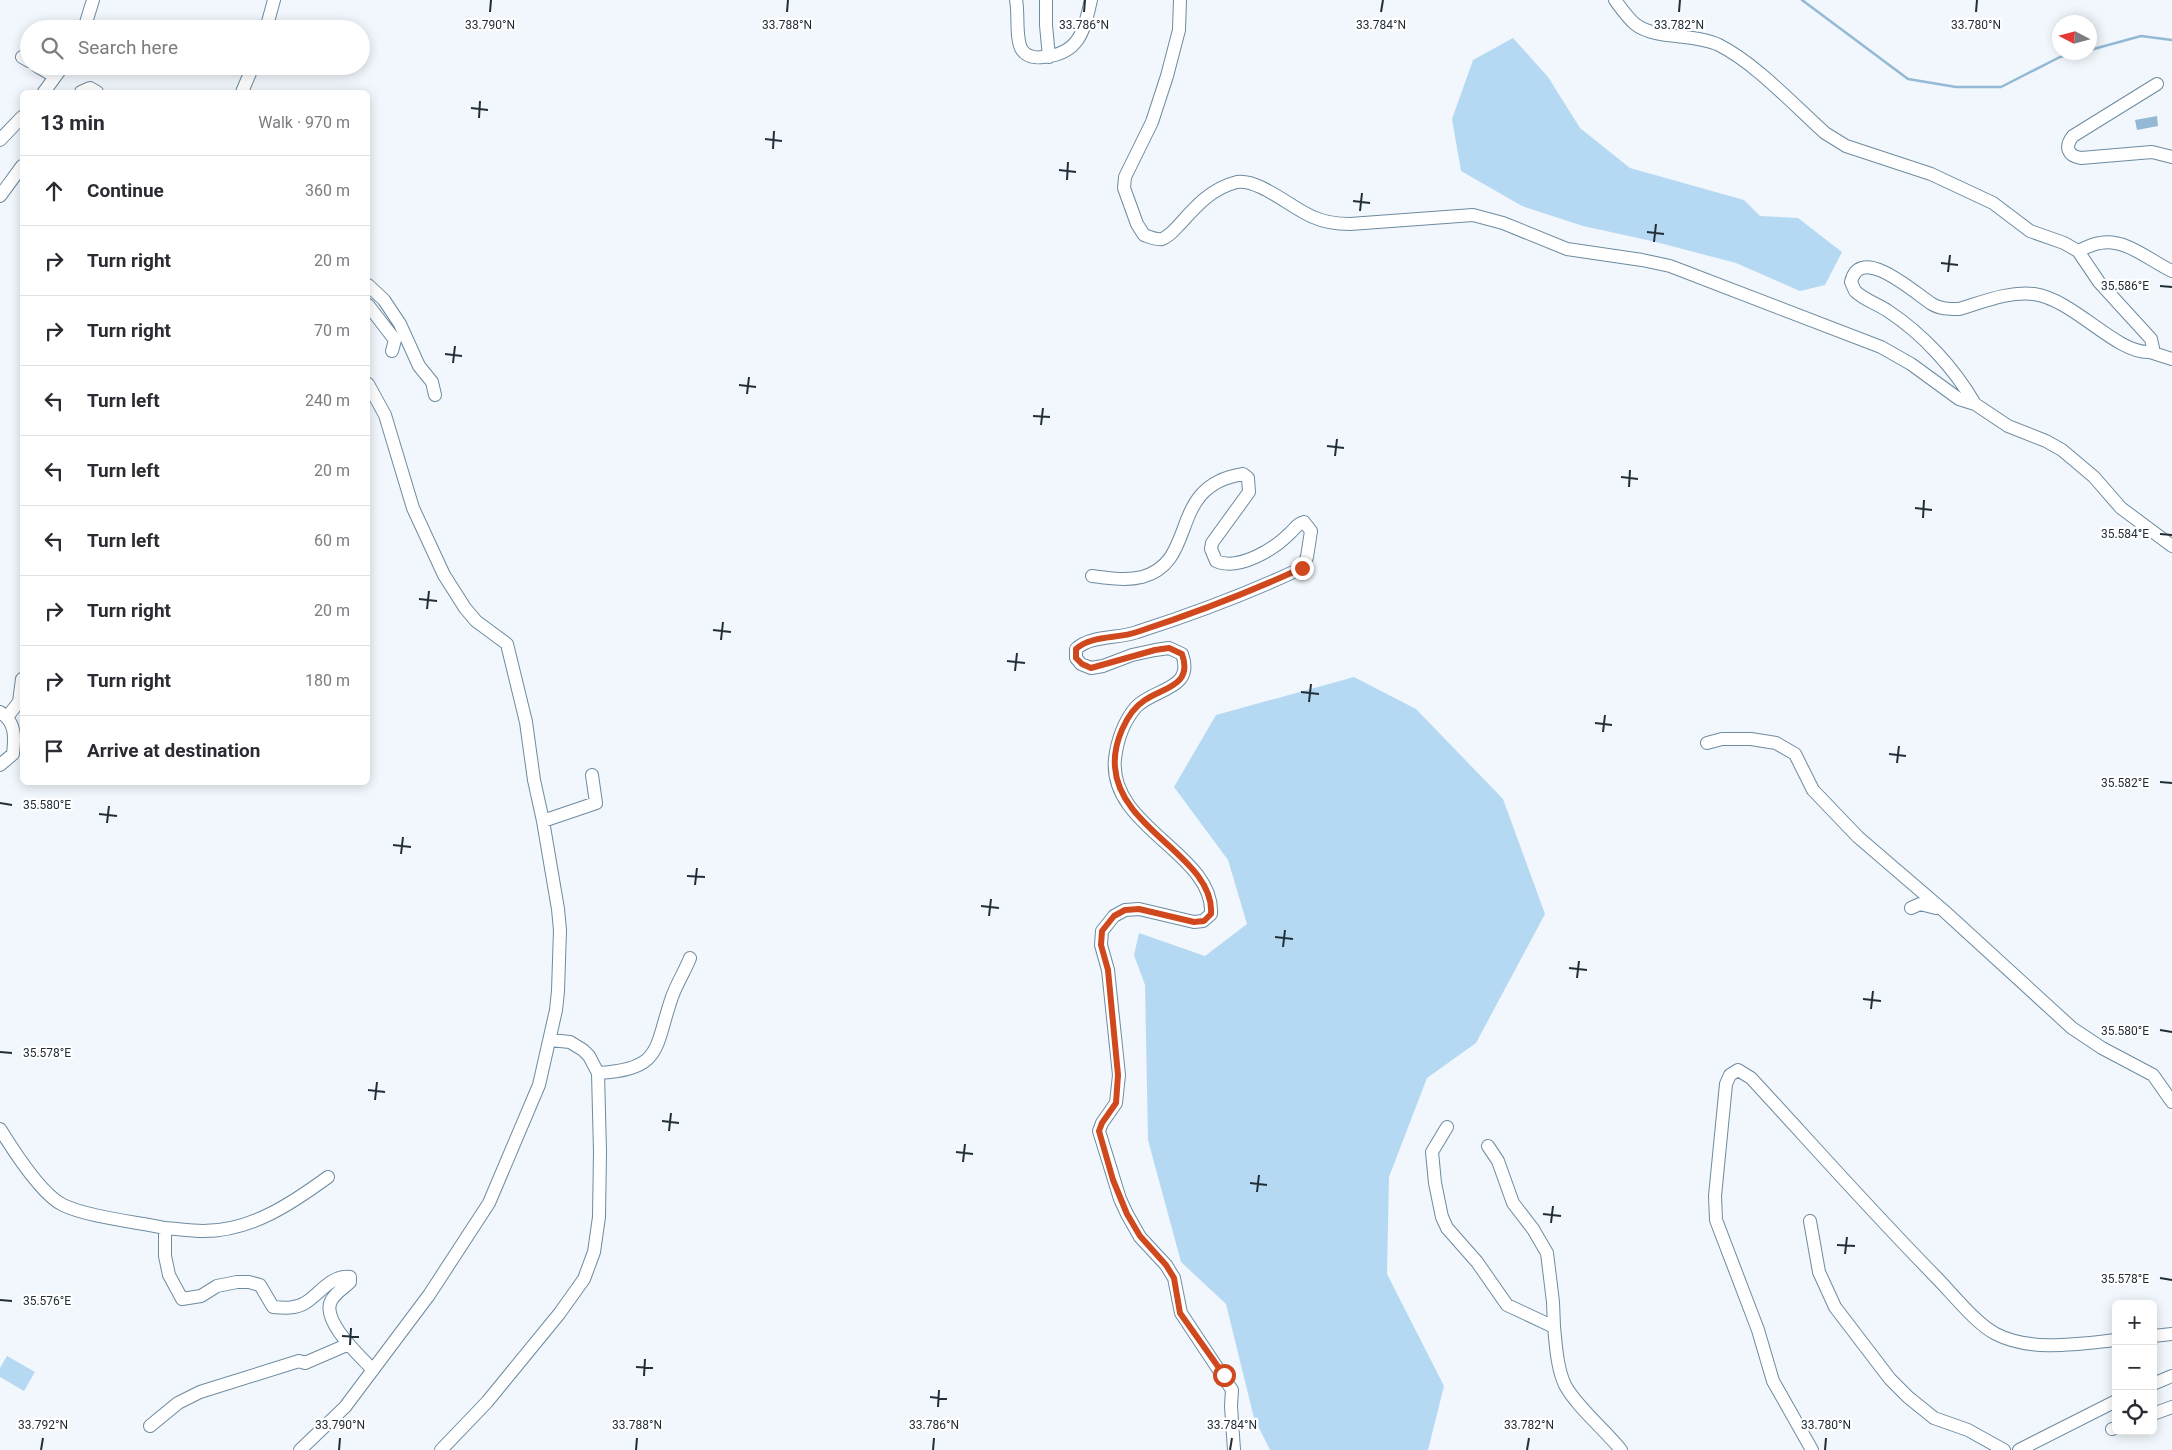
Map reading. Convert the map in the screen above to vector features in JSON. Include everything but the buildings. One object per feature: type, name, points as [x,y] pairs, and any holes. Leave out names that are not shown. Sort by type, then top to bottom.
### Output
[{"type":"street","points":[[87,20],[94,0]]},
{"type":"street","points":[[268,20],[274,0]]},
{"type":"street","points":[[1016,0],[1019,19],[1018,36],[1022,50],[1035,58],[1049,57],[1066,51],[1079,39],[1091,0]]},
{"type":"street","points":[[1046,0],[1049,57]]},
{"type":"street","points":[[1180,0],[1179,30],[1167,76],[1152,122],[1125,177],[1124,188],[1137,224],[1144,235],[1160,240],[1169,236],[1202,200],[1214,191],[1239,182],[1258,186],[1290,206],[1315,218],[1335,223],[1350,224],[1473,215],[1503,223],[1567,249],[1670,266],[1881,347],[1911,364],[1950,394],[1975,404],[2008,426],[2046,441],[2078,462],[2121,508],[2172,546]]},
{"type":"street","points":[[1615,0],[1628,18],[1641,28],[1705,40],[1732,53],[1760,74],[1825,133],[1846,146],[1911,166],[1947,181],[1993,203],[2030,231],[2064,243],[2078,251],[2099,282],[2148,335],[2153,344],[2150,352]]},
{"type":"street","points":[[45,90],[55,77],[52,75]]},
{"type":"street","points":[[243,90],[249,75]]},
{"type":"street","points":[[2156,84],[2073,136],[2068,142],[2068,151],[2070,155],[2081,158],[2152,152],[2172,157]]},
{"type":"street","points":[[0,140],[20,119]]},
{"type":"street","points":[[0,196],[20,169]]},
{"type":"street","points":[[2078,251],[2100,242],[2119,244],[2172,271]]},
{"type":"street","points":[[1975,404],[1964,385],[1932,349],[1902,322],[1855,291],[1851,282],[1857,272],[1867,268],[1883,270],[1933,304],[1950,309],[1959,309],[2013,294],[2035,294],[2062,304],[2131,349],[2150,352],[2172,359]]},
{"type":"street","points":[[370,287],[384,300],[400,324],[419,366],[432,382],[435,395]]},
{"type":"street","points":[[370,308],[395,340],[392,351]]},
{"type":"street","points":[[300,1450],[345,1406],[373,1370],[429,1294],[489,1203],[534,1098],[545,1064],[558,991],[560,930],[526,722],[507,644],[476,621],[465,608],[444,575],[413,508],[385,416],[370,388]]},
{"type":"street","points":[[1092,576],[1124,579],[1141,577],[1156,571],[1173,554],[1192,506],[1198,497],[1212,484],[1236,475],[1243,474],[1248,478],[1249,492],[1212,543],[1211,549],[1216,561],[1230,565],[1263,554],[1290,534],[1299,523],[1304,522],[1311,531],[1307,557],[1302,568],[1262,587],[1169,621],[1134,633],[1084,642],[1076,649],[1076,658],[1082,664],[1091,668],[1103,666],[1132,655],[1169,648],[1182,654],[1186,666],[1184,675],[1178,682],[1145,700],[1136,708],[1120,736],[1115,765],[1120,790],[1126,801],[1154,833],[1180,855],[1201,881],[1212,902],[1211,914],[1204,921],[1194,922],[1139,909],[1125,910],[1114,916],[1102,931],[1101,945],[1108,970],[1118,1075],[1116,1103],[1102,1123],[1099,1131],[1113,1180],[1127,1214],[1140,1236],[1166,1265],[1174,1278],[1180,1313],[1232,1390],[1231,1406],[1234,1450]]},
{"type":"street","points":[[0,765],[13,754],[14,746],[13,726],[3,714],[19,702],[20,694]]},
{"type":"street","points":[[1707,743],[1722,738],[1751,739],[1776,743],[1795,754],[1813,790],[1858,837],[1943,910],[2072,1028],[2102,1048],[2153,1075],[2172,1102]]},
{"type":"street","points":[[543,822],[596,803],[592,775]]},
{"type":"street","points":[[1910,908],[1920,904],[1943,910]]},
{"type":"street","points":[[598,1073],[623,1072],[635,1068],[650,1056],[662,1034],[672,995],[690,958]]},
{"type":"street","points":[[441,1450],[487,1402],[559,1314],[584,1279],[594,1252],[598,1217],[600,1152],[598,1073],[589,1056],[583,1050],[570,1042],[550,1040]]},
{"type":"street","points":[[1812,1450],[1773,1381],[1756,1324],[1716,1220],[1715,1196],[1726,1084],[1730,1075],[1738,1070],[1751,1078],[1914,1254],[1988,1329],[2005,1338],[2044,1345],[2112,1340]]},
{"type":"street","points":[[1447,1127],[1432,1152],[1434,1183],[1442,1217],[1447,1228],[1477,1262],[1507,1305],[1554,1327]]},
{"type":"street","points":[[0,1129],[20,1159],[48,1194],[56,1201],[80,1211],[165,1228],[204,1231],[252,1223],[296,1200],[328,1177]]},
{"type":"street","points":[[1488,1146],[1498,1161],[1513,1204],[1528,1222],[1547,1252],[1554,1327],[1560,1366],[1566,1386],[1621,1450]]},
{"type":"street","points":[[1810,1221],[1819,1272],[1835,1307],[1890,1379],[1908,1397],[1934,1418],[1968,1430],[2004,1450]]},
{"type":"street","points":[[165,1228],[165,1256],[169,1275],[182,1299],[201,1296],[217,1286],[249,1282],[260,1285],[273,1307],[286,1308],[304,1303],[323,1287],[344,1276],[350,1277],[350,1282],[331,1300],[329,1311],[334,1324],[373,1370]]},
{"type":"street","points":[[2157,1336],[2172,1334]]},
{"type":"street","points":[[150,1426],[178,1403],[200,1392],[300,1361],[305,1363],[349,1344]]},
{"type":"street","points":[[2157,1382],[2172,1376]]},
{"type":"street","points":[[2019,1450],[2112,1403]]},
{"type":"street","points":[[2157,1413],[2172,1407]]},
{"type":"shaded area","points":[[1513,38],[1548,77],[1580,128],[1630,168],[1744,200],[1760,216],[1798,218],[1842,252],[1825,285],[1800,291],[1736,263],[1656,242],[1583,226],[1522,206],[1461,171],[1452,119],[1473,60]]},
{"type":"shaded area","points":[[2157,116],[2158,126],[2137,130],[2135,120]]},
{"type":"shaded area","points":[[1354,677],[1416,709],[1503,799],[1545,914],[1476,1043],[1427,1078],[1389,1177],[1387,1274],[1444,1386],[1428,1450],[1270,1450],[1254,1418],[1226,1304],[1181,1262],[1148,1140],[1145,985],[1134,955],[1139,933],[1205,956],[1247,924],[1228,860],[1174,787],[1216,715]]},
{"type":"shaded area","points":[[7,1356],[35,1372],[24,1391],[0,1377],[0,1368]]},
{"type":"waterway","points":[[1802,0],[1908,79],[1956,87],[2001,87],[2054,60]]},
{"type":"waterway","points":[[2097,48],[2141,36],[2172,40]]},
{"type":"route","points":[[1224,1375],[1180,1313],[1178,1290],[1174,1278],[1166,1265],[1140,1236],[1127,1214],[1113,1180],[1099,1131],[1102,1123],[1116,1103],[1118,1088],[1118,1055],[1108,970],[1101,945],[1102,931],[1114,916],[1125,910],[1139,909],[1194,922],[1204,921],[1211,914],[1212,902],[1201,881],[1180,855],[1154,833],[1133,810],[1120,790],[1116,777],[1116,751],[1120,736],[1128,720],[1136,708],[1145,700],[1178,682],[1184,675],[1186,666],[1182,654],[1169,648],[1132,655],[1103,666],[1091,668],[1082,664],[1076,658],[1076,649],[1084,642],[1134,633],[1178,618],[1262,587],[1302,568]]}]
